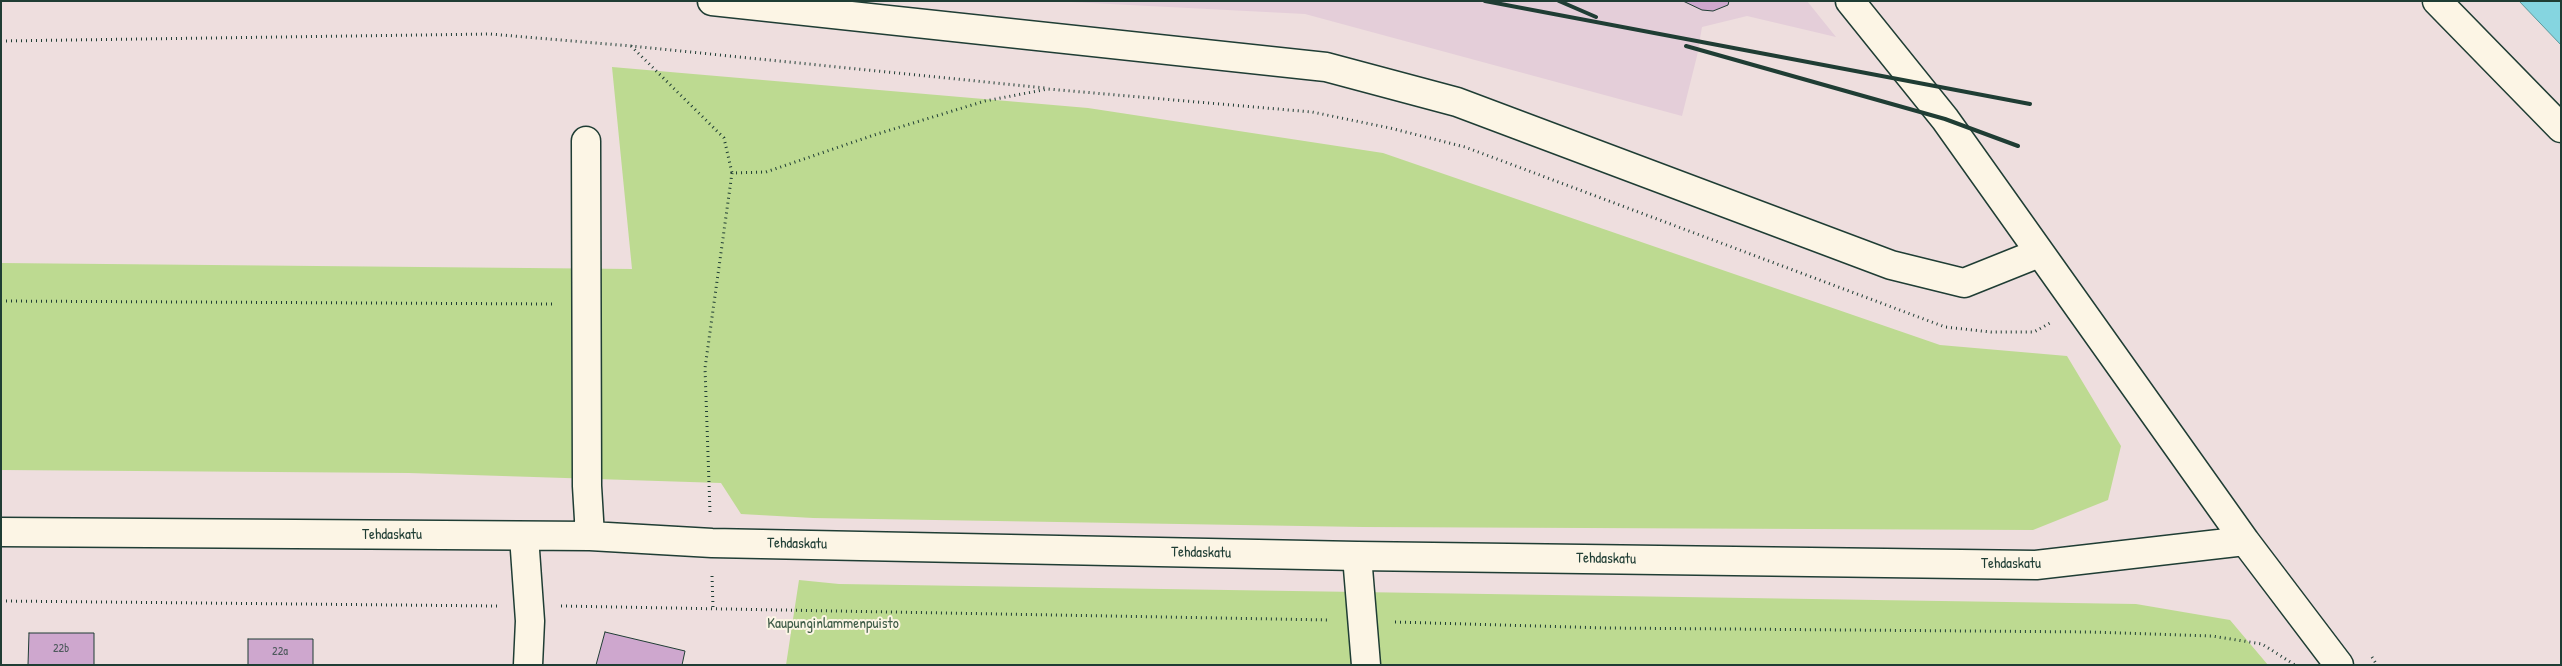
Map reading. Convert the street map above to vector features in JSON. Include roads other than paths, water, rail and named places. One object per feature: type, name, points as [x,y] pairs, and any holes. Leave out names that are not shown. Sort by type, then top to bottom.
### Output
[{"type":"street","points":[[712,1],[1326,67],[1458,102],[1891,266],[1964,283],[2038,253]]},
{"type":"street","points":[[1850,1],[1945,119],[2038,253],[2078,306],[2245,541],[2339,665]]},
{"type":"street","points":[[2437,1],[2561,128]]},
{"type":"street","points":[[586,141],[588,304],[587,486],[590,536]]},
{"type":"street","name":"Tehdaskatu","points":[[1,532],[590,536],[712,542],[1356,556],[2036,565],[2245,541]]},
{"type":"street","points":[[524,536],[529,606],[528,665]]},
{"type":"street","points":[[1356,556],[1366,665]]},
{"type":"water","points":[[2519,1],[2561,1],[2561,45]]},
{"type":"railway","points":[[1485,1],[2030,104]]},
{"type":"railway","points":[[1559,1],[1596,17]]},
{"type":"railway","points":[[1686,46],[1945,119],[2018,146]]},
{"type":"park label","name":"Kaupunginlammenpuisto","points":[[833,624]]}]
